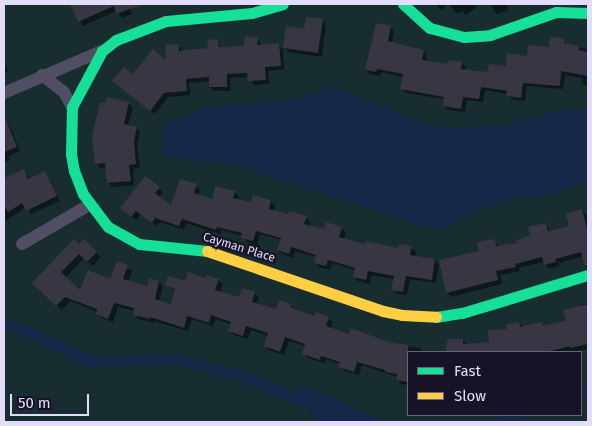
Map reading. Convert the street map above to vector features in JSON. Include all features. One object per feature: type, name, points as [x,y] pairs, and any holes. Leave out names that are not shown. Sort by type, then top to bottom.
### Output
[{"type":"street","name":"Cayman Place","points":[[283,4],[252,13],[166,21],[116,40],[102,51],[72,107],[71,154],[80,187],[89,205],[108,227],[131,241],[156,247],[192,248],[209,251],[383,311],[402,315],[435,317],[462,313],[588,275]]},
{"type":"street","points":[[403,4],[415,17],[430,28],[446,34],[464,37],[490,35],[556,12],[573,10],[588,13]]},
{"type":"street","points":[[4,93],[102,51]]},
{"type":"street","points":[[42,76],[64,92],[72,107]]},
{"type":"street","points":[[22,244],[89,205]]},
{"type":"green space","points":[[4,4],[588,4],[588,422],[4,422]]},
{"type":"water","points":[[334,87],[426,124],[446,128],[500,126],[559,111],[586,108],[588,109],[588,180],[554,194],[516,198],[493,205],[463,218],[447,228],[427,228],[238,166],[170,157],[163,153],[163,128],[167,123],[209,106],[254,104],[293,99]]},
{"type":"water","points":[[294,384],[326,395],[378,419],[377,422],[318,422],[309,414]]},
{"type":"building","points":[[70,4],[141,5],[116,14],[114,6],[78,22]]},
{"type":"building","points":[[306,17],[323,19],[318,53],[283,48],[286,26],[304,29]]},
{"type":"building","points":[[376,23],[391,26],[388,41],[424,50],[422,60],[447,64],[448,60],[462,62],[461,69],[487,72],[489,64],[506,66],[507,53],[527,56],[528,45],[549,47],[550,37],[564,38],[564,43],[579,46],[579,50],[588,52],[588,76],[561,71],[560,86],[523,83],[521,98],[506,96],[507,91],[481,87],[479,99],[463,97],[461,109],[443,106],[444,97],[400,89],[403,74],[377,69],[376,72],[365,70]]},
{"type":"building","points":[[245,36],[258,38],[257,45],[279,43],[281,66],[265,67],[266,80],[248,81],[247,73],[227,74],[227,87],[209,87],[209,77],[186,79],[187,91],[164,93],[150,111],[112,81],[124,67],[133,74],[153,49],[166,60],[165,45],[179,44],[179,51],[208,48],[207,40],[218,39],[219,47],[244,46]]},
{"type":"building","points":[[107,97],[129,102],[124,124],[137,127],[134,141],[136,164],[129,165],[131,181],[107,183],[105,163],[95,164],[92,136],[100,102],[105,103]]},
{"type":"building","points":[[4,115],[17,147],[4,152]]},
{"type":"building","points":[[24,169],[28,179],[45,171],[57,196],[26,211],[22,203],[8,212],[4,206],[4,178]]},
{"type":"building","points":[[145,176],[160,187],[155,193],[171,205],[180,179],[197,184],[194,193],[212,199],[215,186],[235,191],[233,198],[251,202],[253,195],[271,200],[269,209],[288,214],[289,211],[307,216],[304,224],[324,229],[326,222],[342,227],[339,237],[365,244],[366,241],[398,248],[399,244],[412,246],[410,255],[435,259],[432,280],[406,276],[403,292],[391,290],[394,276],[368,271],[366,280],[353,277],[355,268],[328,260],[326,266],[314,263],[316,255],[291,247],[289,254],[277,250],[281,238],[256,231],[253,241],[241,238],[242,233],[217,227],[216,230],[182,219],[179,226],[155,218],[152,223],[136,211],[131,217],[120,208]]},
{"type":"building","points":[[582,209],[588,233],[588,265],[584,265],[581,252],[555,259],[556,262],[544,265],[542,257],[515,264],[516,267],[496,271],[498,280],[446,293],[439,260],[479,251],[477,242],[495,239],[496,246],[517,243],[516,240],[530,236],[528,227],[546,223],[548,231],[569,226],[566,214]]},
{"type":"building","points":[[74,239],[79,244],[84,239],[97,252],[87,262],[79,254],[61,272],[80,290],[88,270],[110,279],[117,261],[128,265],[123,279],[147,286],[149,278],[159,281],[155,299],[171,304],[175,289],[165,285],[168,276],[186,281],[188,272],[205,278],[206,275],[219,279],[215,290],[239,297],[242,288],[255,292],[252,302],[276,309],[279,300],[291,304],[290,307],[314,316],[316,312],[329,317],[326,326],[349,334],[351,328],[388,342],[408,345],[407,382],[396,380],[397,374],[385,372],[385,370],[357,362],[354,372],[338,367],[340,362],[321,356],[320,360],[302,354],[305,344],[285,337],[280,352],[264,346],[268,333],[246,326],[243,336],[228,331],[231,322],[211,315],[209,323],[187,316],[184,328],[150,317],[150,319],[133,315],[134,308],[114,303],[108,319],[96,314],[97,309],[65,297],[56,306],[32,283]]},
{"type":"building","points":[[588,304],[588,344],[551,351],[445,351],[448,339],[463,339],[463,344],[489,342],[488,330],[507,329],[506,324],[519,322],[520,327],[542,322],[542,326],[566,321],[563,310]]},
{"type":"waterway","points":[[4,324],[32,333],[89,361],[174,359],[239,375],[316,407]]},
{"type":"waterway","points":[[582,394],[588,391]]},
{"type":"waterway","points":[[500,422],[518,416]]},
{"type":"traffic: fast","points":[[207,251],[139,244],[108,227],[83,194],[74,171],[71,154],[72,107],[102,51],[116,40],[166,21],[252,13],[283,4]]},
{"type":"traffic: fast","points":[[403,4],[430,28],[464,37],[490,35],[556,12],[588,13]]},
{"type":"traffic: fast","points":[[436,317],[462,313],[588,275]]},
{"type":"traffic: slow","points":[[207,251],[383,311],[402,315],[436,317]]}]
